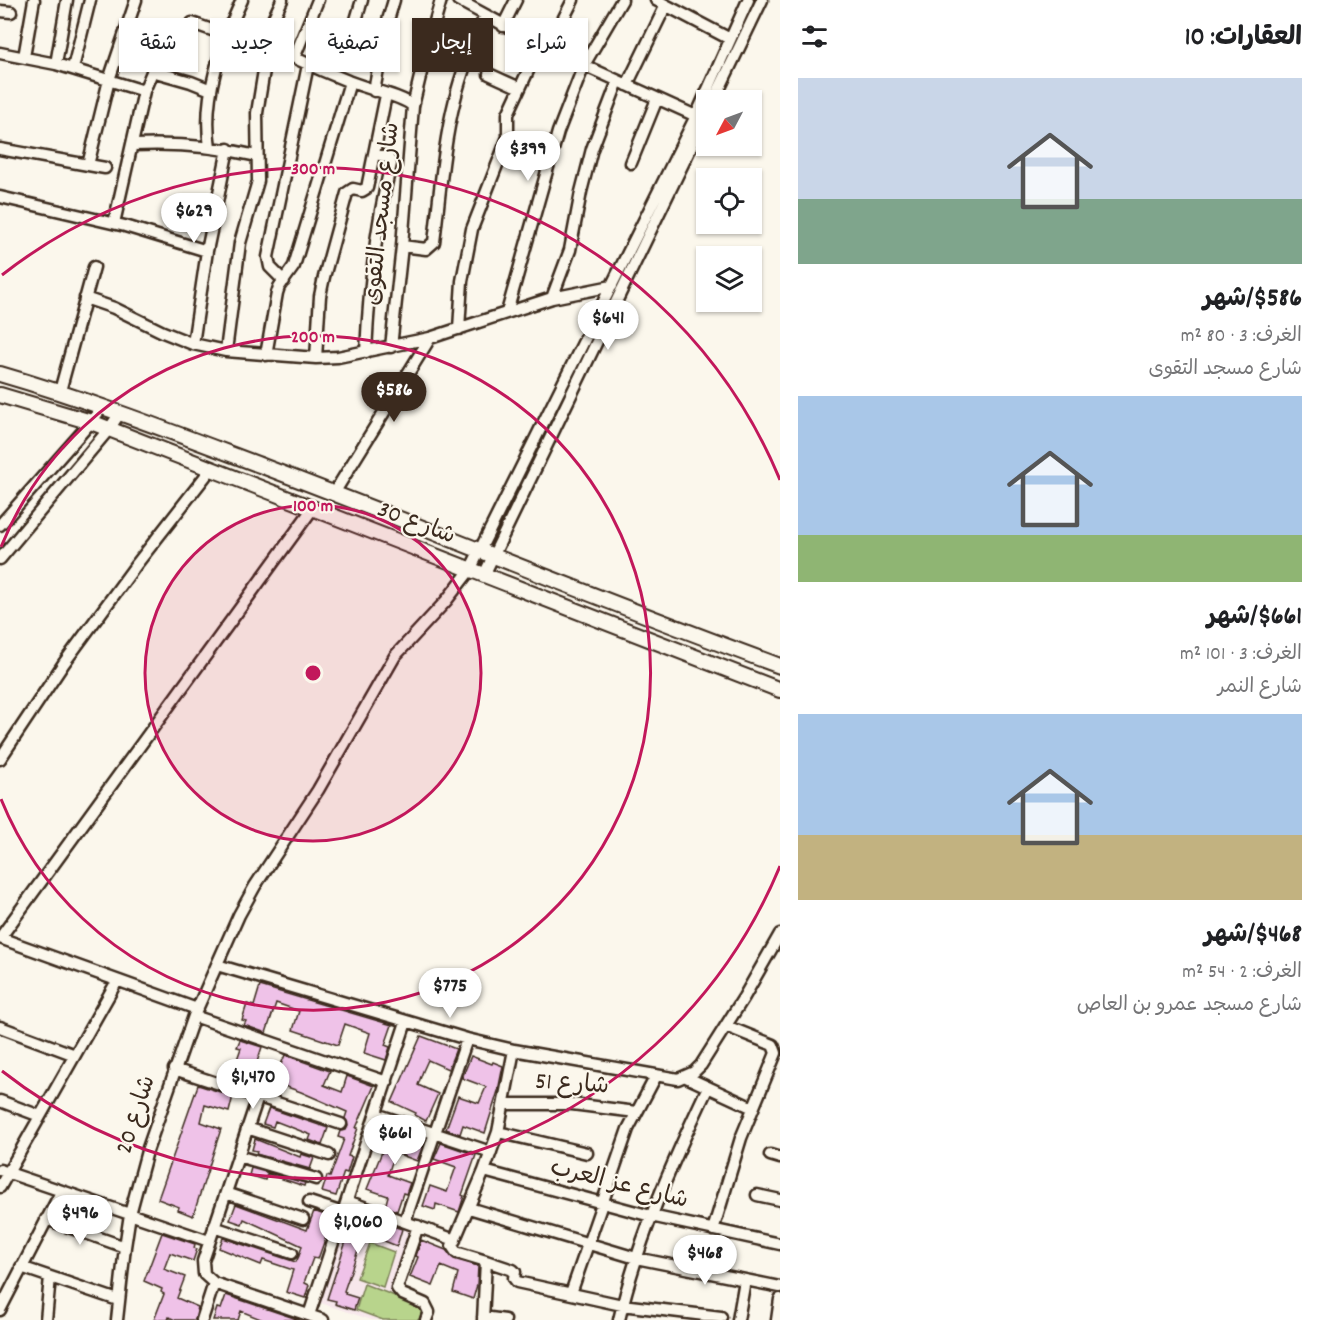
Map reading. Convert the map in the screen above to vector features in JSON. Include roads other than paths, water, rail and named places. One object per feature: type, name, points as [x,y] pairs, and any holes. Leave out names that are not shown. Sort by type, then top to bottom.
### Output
[{"type":"street","points":[[24,57],[34,0]]},
{"type":"street","points":[[56,64],[67,0]]},
{"type":"street","points":[[73,68],[90,0]]},
{"type":"street","points":[[88,165],[110,80],[136,0]]},
{"type":"street","points":[[233,18],[242,0]]},
{"type":"street","points":[[275,18],[282,0]]},
{"type":"street","points":[[294,58],[318,0]]},
{"type":"street","points":[[357,18],[362,0]]},
{"type":"street","points":[[374,91],[386,27],[394,0]]},
{"type":"street","points":[[413,106],[441,0]]},
{"type":"street","points":[[459,0],[503,26],[516,0]]},
{"type":"street","points":[[562,18],[573,0]]},
{"type":"street","points":[[588,58],[621,0]]},
{"type":"street","points":[[711,90],[748,0]]},
{"type":"street","points":[[719,90],[762,0]]},
{"type":"street","points":[[552,298],[570,250],[589,160],[661,2],[730,39]]},
{"type":"street","points":[[402,246],[426,249],[434,242],[445,149],[453,109],[463,70],[485,16]]},
{"type":"street","points":[[0,53],[73,68],[144,91]]},
{"type":"street","name":"شارع مسجد التقوى","points":[[294,58],[306,63]]},
{"type":"street","points":[[588,67],[657,99],[696,114]]},
{"type":"street","points":[[114,223],[144,91],[152,72]]},
{"type":"street","points":[[156,72],[211,90]]},
{"type":"street","points":[[210,147],[207,118],[216,72]]},
{"type":"street","points":[[226,351],[240,243],[258,181],[257,113],[262,72]]},
{"type":"street","points":[[284,281],[270,267],[268,257],[306,72]]},
{"type":"street","name":"شارع مسجد التقوى","points":[[327,72],[413,106],[391,348]]},
{"type":"street","points":[[459,329],[465,255],[472,229],[508,137],[508,114],[529,72]]},
{"type":"street","points":[[507,312],[547,164],[581,72]]},
{"type":"street","points":[[489,74],[520,88]]},
{"type":"street","points":[[266,355],[276,293],[294,266],[350,82]]},
{"type":"street","points":[[316,358],[322,286],[346,196],[353,189],[362,191],[366,189],[386,95]]},
{"type":"street","points":[[631,163],[657,99]]},
{"type":"street","points":[[484,575],[486,552],[612,286],[696,126]]},
{"type":"street","points":[[486,552],[696,126]]},
{"type":"street","points":[[133,145],[179,144],[228,149],[257,156]]},
{"type":"street","points":[[0,149],[105,168]]},
{"type":"street","points":[[194,344],[207,251],[228,149]]},
{"type":"street","points":[[366,352],[372,259],[391,164],[387,157],[375,154]]},
{"type":"street","points":[[0,197],[114,223],[207,251]]},
{"type":"street","points":[[60,391],[94,267]]},
{"type":"street","points":[[85,298],[114,308],[194,344],[226,351],[316,358],[338,357],[391,348],[459,329],[552,298],[612,286]]},
{"type":"street","points":[[334,493],[430,338]]},
{"type":"street","name":"شارع 30","points":[[0,374],[103,406],[780,666]]},
{"type":"street","name":"شارع 30","points":[[0,395],[91,422],[780,690]]},
{"type":"street","points":[[0,525],[103,406]]},
{"type":"street","points":[[0,559],[120,413]]},
{"type":"street","points":[[0,759],[64,663],[211,469]]},
{"type":"street","points":[[313,508],[0,938],[196,1013],[387,1082]]},
{"type":"street","points":[[365,528],[373,509]]},
{"type":"street","name":"شارع 20","points":[[117,1320],[124,1247],[130,1214],[147,1151],[174,1069],[239,915],[255,886],[318,790],[395,657],[446,601],[486,552]]},
{"type":"street","points":[[217,965],[467,1039],[670,1079],[686,1077],[701,1065],[780,934]]},
{"type":"street","points":[[0,1186],[4,1172],[40,1116],[117,981]]},
{"type":"street","points":[[309,1315],[406,1022]]},
{"type":"street","points":[[713,1230],[730,1168],[753,1108],[777,1058],[773,1044],[726,1026]]},
{"type":"street","points":[[0,1027],[75,1055]]},
{"type":"street","points":[[405,1221],[467,1039]]},
{"type":"street","points":[[514,1050],[498,1132],[455,1240],[454,1251],[513,1270],[517,1282],[622,1305],[720,1317]]},
{"type":"street","points":[[174,1069],[341,1124]]},
{"type":"street","points":[[571,1293],[625,1138],[656,1076]]},
{"type":"street","points":[[686,1077],[753,1108]]},
{"type":"street","points":[[619,1320],[636,1258],[651,1216],[708,1087]]},
{"type":"street","points":[[258,1096],[202,1268],[204,1274],[213,1283],[323,1320]]},
{"type":"street","points":[[0,1101],[40,1116]]},
{"type":"street","name":"شارع 51","points":[[505,1104],[572,1104],[636,1112]]},
{"type":"street","points":[[376,1114],[491,1152]]},
{"type":"street","points":[[247,1128],[329,1155]]},
{"type":"street","points":[[498,1132],[587,1154]]},
{"type":"street","points":[[238,1156],[316,1179]]},
{"type":"street","name":"شارع عز العرب","points":[[484,1170],[602,1204],[780,1244]]},
{"type":"street","points":[[4,1172],[209,1241]]},
{"type":"street","points":[[0,1310],[61,1192]]},
{"type":"street","points":[[226,1193],[303,1220]]},
{"type":"street","points":[[757,1195],[780,1200]]},
{"type":"street","points":[[347,1200],[455,1240]]},
{"type":"street","points":[[309,1202],[343,1213]]},
{"type":"street","points":[[469,1208],[636,1258],[780,1287]]},
{"type":"street","points":[[46,1219],[124,1247]]},
{"type":"street","points":[[418,1226],[397,1288],[402,1294],[425,1304],[429,1312],[426,1320]]},
{"type":"street","points":[[214,1227],[292,1253]]},
{"type":"street","points":[[486,1261],[483,1318],[505,1320]]},
{"type":"street","points":[[21,1267],[118,1300]]},
{"type":"street","points":[[46,1320],[50,1277]]},
{"type":"street","points":[[738,1320],[746,1280]]},
{"type":"street","points":[[202,1320],[213,1283]]},
{"type":"street","points":[[777,1320],[780,1299]]}]
